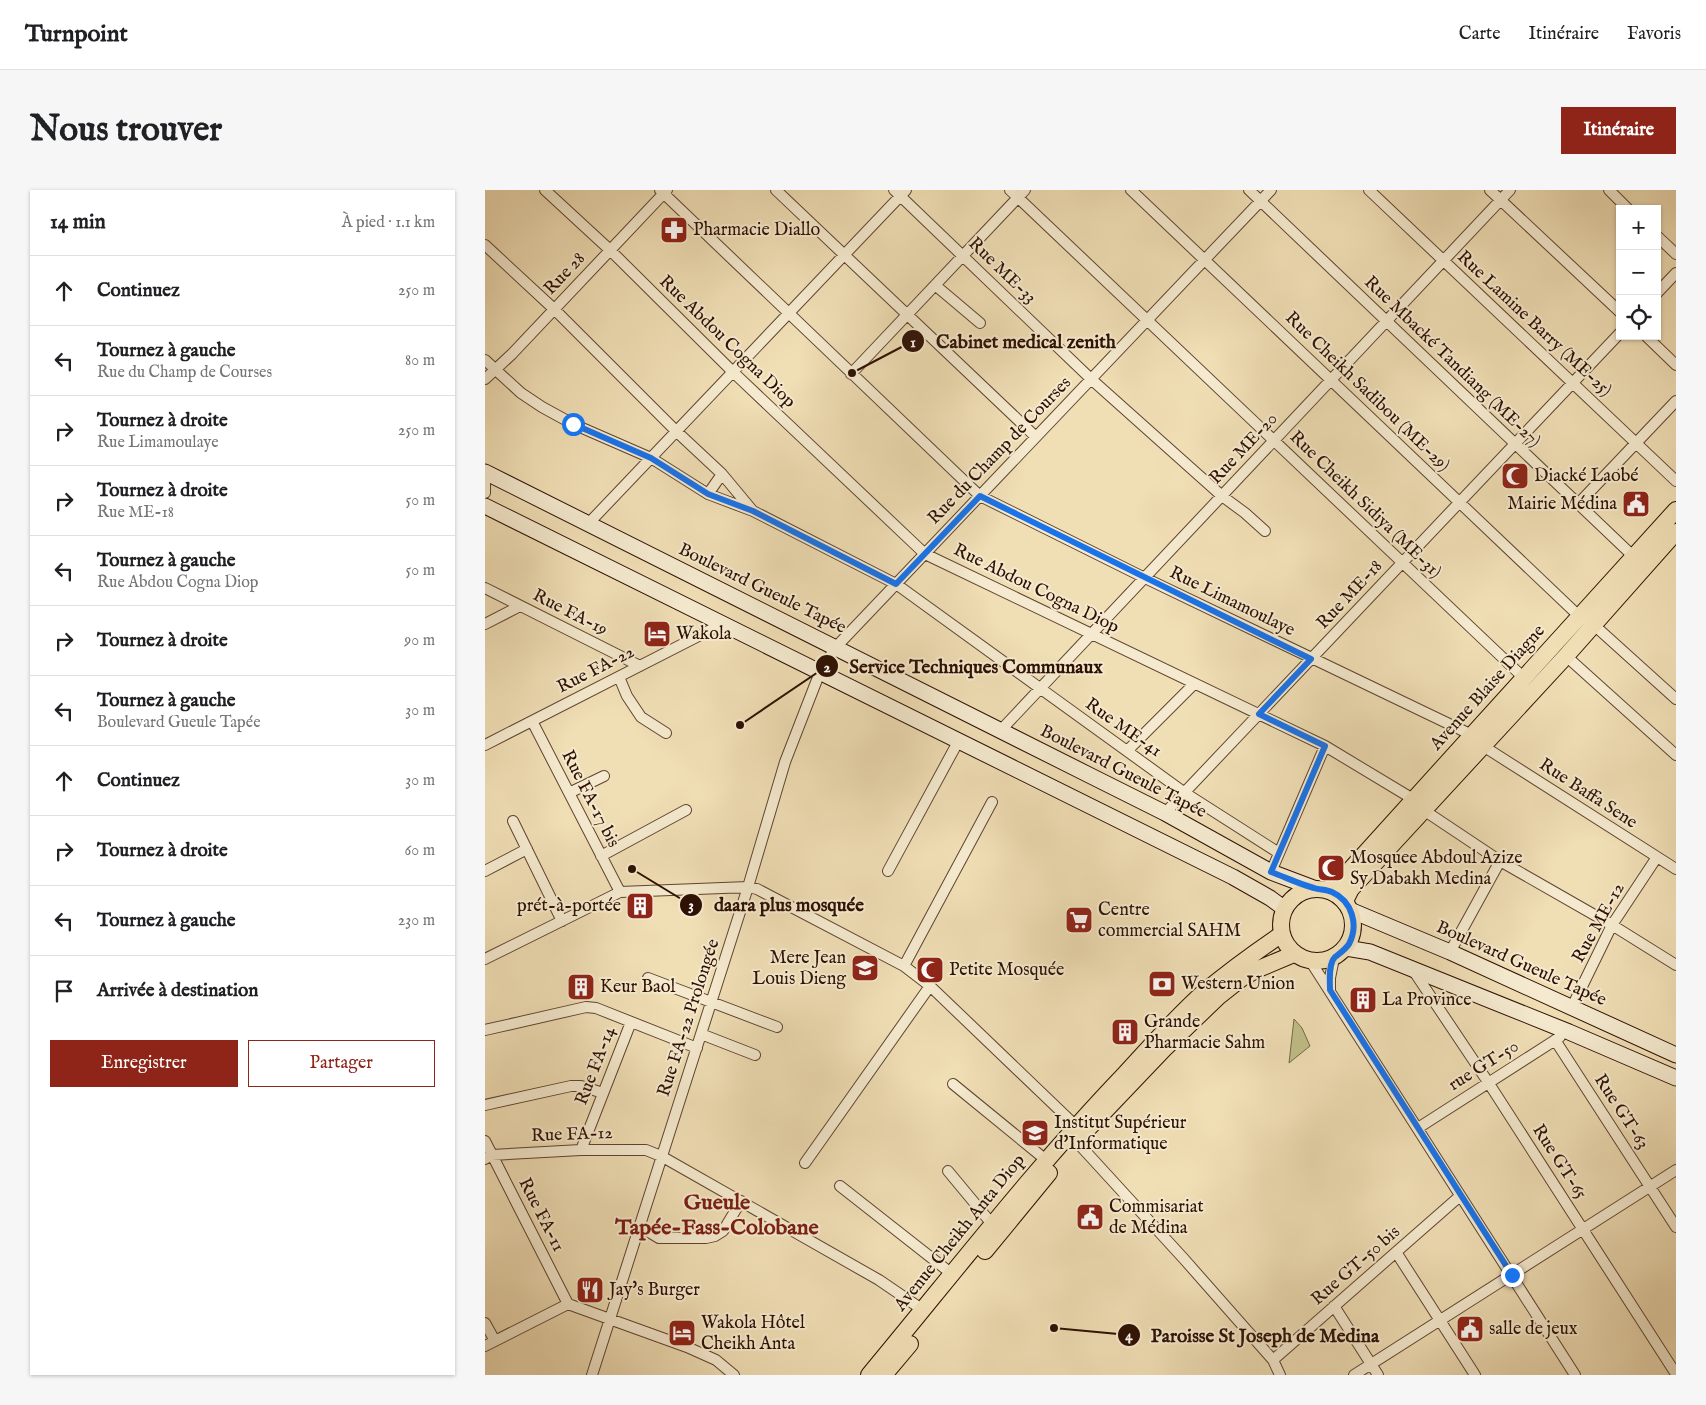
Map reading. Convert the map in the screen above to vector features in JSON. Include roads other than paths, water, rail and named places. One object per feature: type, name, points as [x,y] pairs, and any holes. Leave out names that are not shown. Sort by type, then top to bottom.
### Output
[{"type":"main road","name":"Avenue Blaise Diagne","points":[[1348,906],[1351,889],[1370,858],[1413,799],[1478,741],[1566,656],[1587,621],[1634,557],[1676,510]]},
{"type":"main road","name":"Avenue Blaise Diagne","points":[[1321,890],[1339,882],[1425,811],[1523,678],[1587,621],[1676,532]]},
{"type":"main road","points":[[1321,890],[1336,894],[1348,906],[1354,929],[1347,948],[1334,958],[1323,962],[1311,962],[1294,954],[1289,948],[1282,934],[1281,921],[1285,909],[1295,896],[1305,891],[1321,890]]},
{"type":"main road","name":"Avenue Cheikh Anta Diop","points":[[884,1375],[1076,1133],[1179,1016],[1246,958],[1282,934]]},
{"type":"main road","name":"Avenue Cheikh Anta Diop","points":[[869,1375],[1046,1160],[1218,997],[1242,978],[1256,970],[1294,954]]},
{"type":"street","name":"Rue Abdou Cogna Diop","points":[[545,190],[610,250],[733,372],[925,554],[1325,746],[1413,799],[1425,811],[1500,861],[1612,925],[1676,965]]},
{"type":"street","points":[[776,190],[1036,437]]},
{"type":"street","name":"Rue Cheikh Sidiya (ME-31)","points":[[1010,190],[1022,194],[1147,320],[1523,678]]},
{"type":"street","name":"Rue Cheikh Sadibou (ME-29)","points":[[1131,190],[1459,502],[1587,621],[1676,698]]},
{"type":"street","name":"Rue Mbacké Tandiang (ME-27)","points":[[1249,190],[1634,557]]},
{"type":"street","name":"Rue du Champ de Courses","points":[[836,647],[1271,190]]},
{"type":"street","name":"Rue Lamine Barry (ME-25)","points":[[1369,190],[1676,481]]},
{"type":"street","points":[[1490,190],[1616,308]]},
{"type":"street","name":"Rue ME-20","points":[[1001,730],[1511,190]]},
{"type":"street","points":[[1609,190],[1624,205]]},
{"type":"street","name":"Rue 28","points":[[485,378],[512,354],[554,310],[663,191]]},
{"type":"street","name":"Rue Limamoulaye","points":[[663,191],[788,314],[980,496],[1478,741]]},
{"type":"street","points":[[588,524],[845,254],[900,192]]},
{"type":"street","name":"Rue ME-33","points":[[900,192],[963,256],[1091,379],[1222,496],[1265,531]]},
{"type":"street","points":[[851,374],[1022,194]]},
{"type":"street","points":[[1661,240],[1676,254]]},
{"type":"street","points":[[485,245],[554,310],[676,432],[722,474],[753,511]]},
{"type":"street","points":[[1661,289],[1676,273]]},
{"type":"street","points":[[935,285],[980,323]]},
{"type":"street","name":"Rue ME-18","points":[[1165,814],[1616,336]]},
{"type":"street","points":[[1649,340],[1676,365]]},
{"type":"street","name":"Rue ME-41","points":[[485,360],[521,393],[573,424],[651,458],[708,494],[753,511],[896,584],[1185,793],[1279,853]]},
{"type":"street","points":[[1578,504],[1676,401]]},
{"type":"street","name":"Boulevard Gueule Tapée","points":[[485,472],[1001,730],[1165,814],[1271,872],[1321,890]]},
{"type":"street","points":[[708,494],[722,474]]},
{"type":"street","points":[[485,479],[485,492]]},
{"type":"street","points":[[485,506],[1233,877],[1257,890],[1285,909]]},
{"type":"street","name":"Rue FA-19","points":[[485,588],[640,666]]},
{"type":"street","points":[[485,624],[520,606]]},
{"type":"street","name":"Rue FA-22","points":[[485,745],[722,624]]},
{"type":"street","points":[[820,672],[836,647]]},
{"type":"street","points":[[1566,656],[1676,755]]},
{"type":"street","name":"Rue FA-22 Prolongée","points":[[592,1375],[748,887],[785,762],[820,672]]},
{"type":"street","points":[[619,677],[627,696],[641,717],[665,733]]},
{"type":"street","points":[[1127,751],[1194,684]]},
{"type":"street","name":"Rue FA-17 bis","points":[[532,722],[620,892]]},
{"type":"street","points":[[888,871],[959,740]]},
{"type":"street","name":"Rue Baffa Sene","points":[[1478,741],[1676,869]]},
{"type":"street","points":[[1271,872],[1325,746]]},
{"type":"street","points":[[569,793],[604,776]]},
{"type":"street","points":[[904,966],[993,802]]},
{"type":"street","points":[[601,856],[686,810]]},
{"type":"street","points":[[513,821],[562,921]]},
{"type":"street","points":[[485,871],[527,849]]},
{"type":"street","name":"Rue ME-12","points":[[1572,1007],[1612,925],[1657,857]]},
{"type":"street","points":[[1450,952],[1500,861]]},
{"type":"street","points":[[485,959],[620,892],[748,887],[757,889],[904,966],[930,986],[1076,1133],[1273,1360],[1280,1375]]},
{"type":"street","name":"Boulevard Gueule Tapée","points":[[1348,906],[1676,1055]]},
{"type":"street","points":[[1347,948],[1370,952],[1569,1032],[1676,1078]]},
{"type":"street","points":[[1330,990],[1334,958]]},
{"type":"street","points":[[1311,962],[1575,1375]]},
{"type":"street","name":"Rue GT-65","points":[[1413,970],[1488,1082],[1676,1374]]},
{"type":"street","points":[[648,978],[777,1027]]},
{"type":"street","points":[[805,1162],[930,986]]},
{"type":"street","points":[[485,1030],[586,1007],[596,1008],[697,1048]]},
{"type":"street","name":"Rue FA-14","points":[[581,1150],[631,1022]]},
{"type":"street","name":"rue GT-50","points":[[1418,1128],[1569,1032]]},
{"type":"street","points":[[701,1034],[755,1055]]},
{"type":"street","name":"Rue GT-63","points":[[1555,1040],[1676,1227]]},
{"type":"street","points":[[953,1084],[1046,1160]]},
{"type":"street","points":[[485,1105],[571,1086],[581,1086],[603,1093]]},
{"type":"street","name":"Rue FA-11","points":[[485,1141],[489,1157],[568,1304]]},
{"type":"street","name":"Rue FA-12","points":[[489,1157],[581,1150],[646,1150],[661,1156],[879,1280],[923,1310]]},
{"type":"street","points":[[1354,1375],[1676,1170]]},
{"type":"street","points":[[948,1171],[992,1224]]},
{"type":"street","points":[[840,1186],[952,1274]]},
{"type":"street","name":"Rue GT-50 bis","points":[[1273,1360],[1460,1196]]},
{"type":"street","points":[[639,1226],[659,1238],[706,1238],[715,1236],[723,1231],[741,1201]]},
{"type":"street","points":[[1396,1252],[1475,1375]]},
{"type":"street","points":[[485,1323],[490,1344],[568,1304],[704,1354],[716,1360],[734,1375]]},
{"type":"street","points":[[1334,1306],[1378,1375]]},
{"type":"place","name":"Pharmacie Diallo","points":[[674,230]]},
{"type":"place","name":"Cabinet medical zenith","points":[[852,373]]},
{"type":"place","name":"Diacké Laobé","points":[[1515,476]]},
{"type":"place","name":"Mairie Médina","points":[[1636,504]]},
{"type":"place","name":"Wakola","points":[[657,634]]},
{"type":"place","name":"Service Techniques Communaux","points":[[740,725]]},
{"type":"place","name":"Mosquee Abdoul Azize Sy Dabakh Medina","points":[[1331,868]]},
{"type":"place","name":"daara plus mosquée","points":[[632,869]]},
{"type":"place","name":"prét-à-portée","points":[[640,906]]},
{"type":"place","name":"Centre commercial SAHM","points":[[1079,920]]},
{"type":"place","name":"Mere Jean Louis Dieng","points":[[865,968]]},
{"type":"place","name":"Petite Mosquée","points":[[930,970]]},
{"type":"place","name":"Western Union","points":[[1162,984]]},
{"type":"place","name":"Keur Baol","points":[[581,987]]},
{"type":"place","name":"La Province","points":[[1363,1000]]},
{"type":"place","name":"Grande Pharmacie Sahm","points":[[1125,1032]]},
{"type":"place","name":"Institut Supérieur d'Informatique","points":[[1035,1133]]},
{"type":"place","name":"Commisariat de Médina","points":[[1090,1217]]},
{"type":"place","name":"Jay's Burger","points":[[590,1290]]},
{"type":"place","name":"Paroisse St Joseph de Medina","points":[[1054,1328]]},
{"type":"place","name":"salle de jeux","points":[[1470,1329]]},
{"type":"place","name":"Wakola Hôtel Cheikh Anta","points":[[682,1333]]},
{"type":"district","name":"Gueule Tapée-Fass-Colobane","points":[[717,1216]]}]
